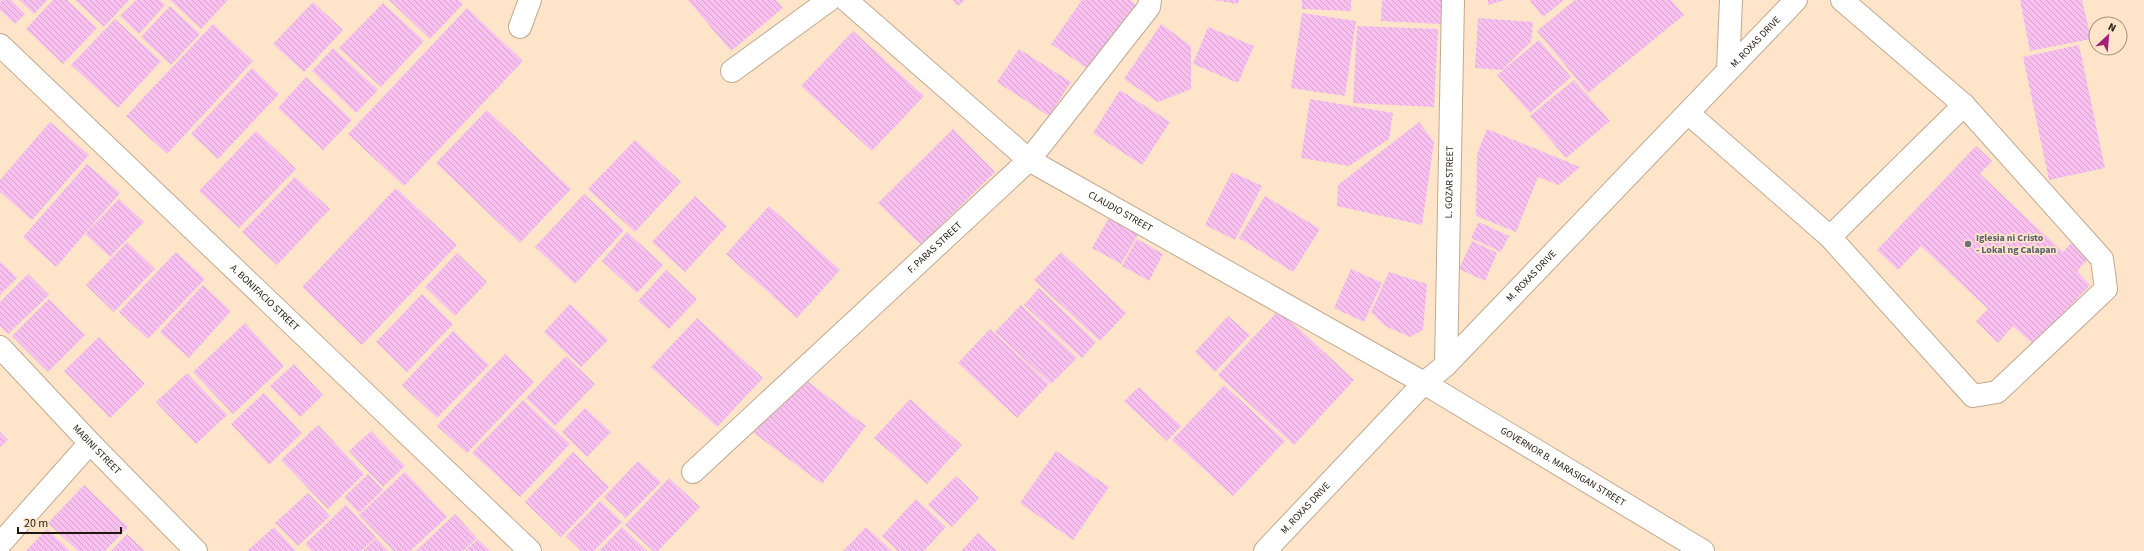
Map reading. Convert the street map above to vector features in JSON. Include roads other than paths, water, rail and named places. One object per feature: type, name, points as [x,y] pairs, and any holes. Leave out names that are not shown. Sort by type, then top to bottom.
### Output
[{"type":"street","points":[[520,27],[530,0]]},
{"type":"street","points":[[732,72],[829,0]]},
{"type":"street","name":"CLAUDIO STREET","points":[[846,0],[1029,160],[1424,383]]},
{"type":"street","name":"F. PARAS STREET","points":[[693,472],[1029,160],[1149,7],[1150,0]]},
{"type":"street","name":"L. GOZAR STREET","points":[[1446,365],[1453,0]]},
{"type":"street","points":[[1728,70],[1731,0]]},
{"type":"street","name":"M. ROXAS DRIVE","points":[[1266,551],[1424,383],[1446,365],[1796,0]]},
{"type":"street","points":[[1688,113],[1830,237],[1973,396],[1997,392],[2106,289],[2102,259],[1964,105],[1842,0]]},
{"type":"street","name":"A. BONIFACIO STREET","points":[[0,45],[530,551]]},
{"type":"street","points":[[1830,237],[1964,105]]},
{"type":"street","name":"MABINI STREET","points":[[0,346],[90,443],[196,551]]},
{"type":"street","name":"GOVERNOR B. MARASIGAN STREET","points":[[1424,383],[1702,551]]},
{"type":"street","points":[[0,544],[90,443]]},
{"type":"place","name":"Iglesia ni Cristo - Lokal ng Calapan","points":[[1968,244]]}]
